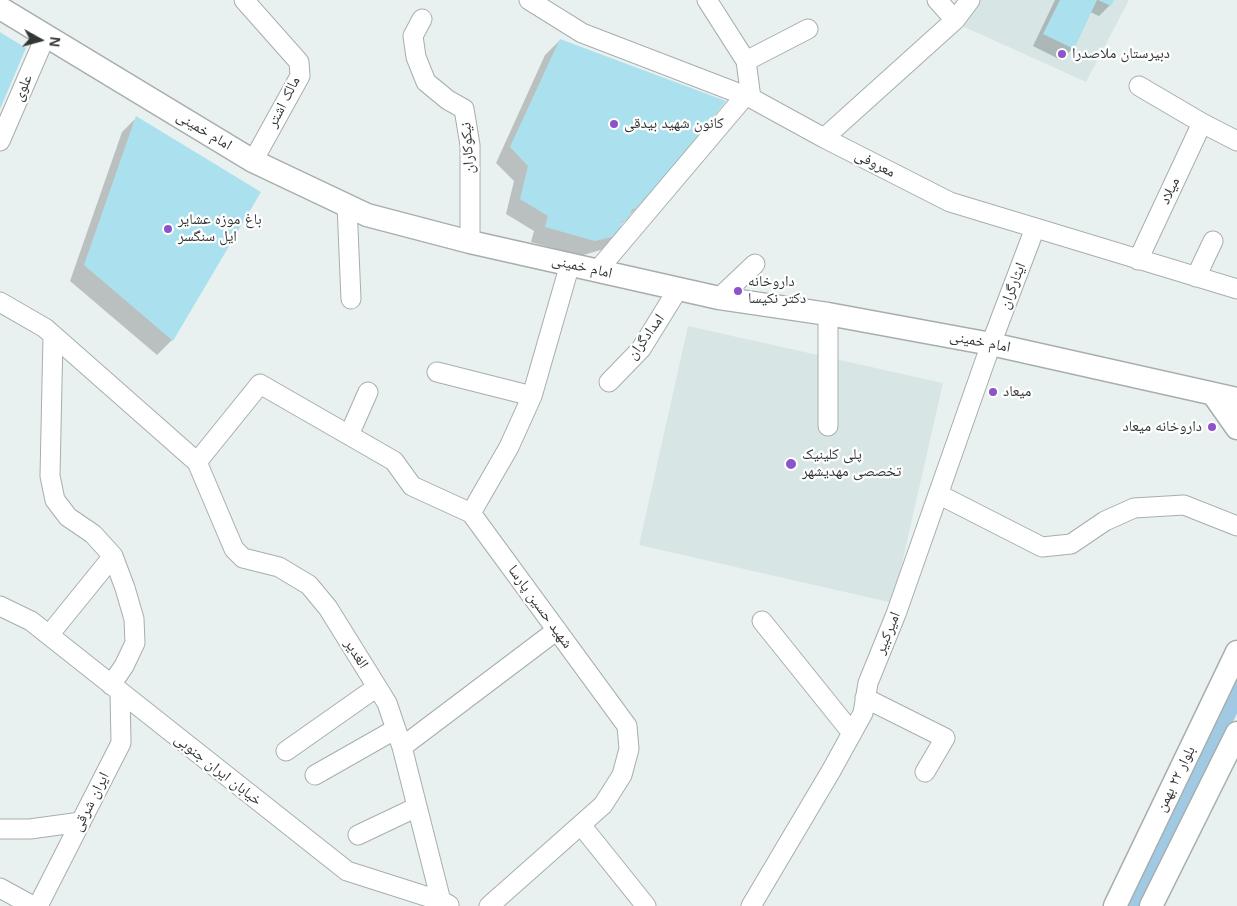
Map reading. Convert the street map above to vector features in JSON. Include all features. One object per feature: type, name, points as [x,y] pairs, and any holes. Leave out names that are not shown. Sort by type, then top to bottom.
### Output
[{"type":"street","name":"مالک اشتر","points":[[244,0],[299,62],[300,76],[253,161]]},
{"type":"street","name":"معروفی","points":[[529,0],[582,33],[748,97],[950,202],[1237,289]]},
{"type":"street","points":[[597,271],[748,97],[746,61],[707,0]]},
{"type":"street","points":[[937,0],[955,20]]},
{"type":"street","points":[[824,138],[955,20],[970,0]]},
{"type":"street","name":"امام خمینی","points":[[0,8],[253,161],[367,215],[470,242],[719,298],[828,314],[991,344],[1237,399]]},
{"type":"street","name":"نیکوکاران","points":[[422,19],[413,36],[416,58],[426,82],[448,100],[464,109],[470,145],[470,242]]},
{"type":"street","points":[[746,61],[808,30]]},
{"type":"street","name":"علوی","points":[[0,142],[46,36]]},
{"type":"street","points":[[1139,86],[1202,123],[1237,140]]},
{"type":"street","name":"میلاد","points":[[1138,260],[1202,123]]},
{"type":"street","points":[[346,205],[351,299]]},
{"type":"street","name":"ایثارگران","points":[[991,344],[1035,228]]},
{"type":"street","points":[[1196,277],[1214,241]]},
{"type":"street","points":[[0,302],[45,328],[198,462],[260,384],[394,461],[412,486],[471,513],[509,448],[532,396],[570,264]]},
{"type":"street","points":[[719,298],[755,264]]},
{"type":"street","name":"امدادگران","points":[[609,382],[641,349],[678,289]]},
{"type":"street","points":[[828,314],[828,426]]},
{"type":"street","points":[[54,336],[50,476],[55,500],[68,517],[93,534],[113,556],[134,619],[135,643],[115,689]]},
{"type":"street","name":"امیرکبیر","points":[[751,906],[863,714],[868,683],[896,614],[991,344]]},
{"type":"street","points":[[437,372],[532,396]]},
{"type":"street","points":[[349,435],[368,392]]},
{"type":"street","name":"امام خمینی","points":[[1213,394],[1237,411]]},
{"type":"street","points":[[1213,394],[1237,428]]},
{"type":"street","name":"الغدیر","points":[[198,462],[234,549],[243,558],[279,567],[309,585],[328,608],[387,703],[402,747],[417,807],[446,904]]},
{"type":"street","points":[[938,494],[1042,547],[1071,544],[1105,521],[1134,508],[1184,505],[1237,526]]},
{"type":"street","name":"شهید حسین پارسا","points":[[471,513],[627,726],[629,750],[622,775],[604,804],[489,906]]},
{"type":"street","points":[[49,636],[113,556]]},
{"type":"street","name":"خیابان ایران جنوبی","points":[[0,606],[31,621],[347,871],[446,904]]},
{"type":"street","points":[[762,622],[852,733]]},
{"type":"street","points":[[402,747],[557,630]]},
{"type":"street","name":"بلوار ۲۲ بهمن","points":[[1115,906],[1237,652]]},
{"type":"street","points":[[286,751],[377,688]]},
{"type":"street","name":"ایران شرقی","points":[[38,906],[121,743],[115,689]]},
{"type":"street","points":[[865,698],[945,738],[925,772]]},
{"type":"street","points":[[315,775],[396,729]]},
{"type":"street","points":[[1152,906],[1237,733]]},
{"type":"street","points":[[358,835],[417,807]]},
{"type":"street","points":[[0,829],[30,829],[80,822]]},
{"type":"street","points":[[581,825],[646,906]]},
{"type":"street","points":[[0,888],[33,906]]},
{"type":"shaded area","name":"دبیرستان ملاصدرا","points":[[979,0],[1129,0],[1086,82],[962,26]]},
{"type":"shaded area","name":"پلی کلینیک تخصصی مهدیشهر","points":[[688,326],[943,383],[893,603],[639,545]]},
{"type":"building","points":[[1060,0],[1097,0],[1074,49],[1043,34]]},
{"type":"building","points":[[1098,0],[1114,0],[1111,6]]},
{"type":"building","points":[[0,32],[26,48],[0,109]]},
{"type":"building","name":"کانون شهید بیدقی","points":[[560,39],[726,101],[650,196],[645,197],[639,208],[632,209],[628,221],[622,221],[620,235],[595,241],[545,227],[548,216],[520,199],[528,166],[510,147]]},
{"type":"building","name":"باغ موزه عشایر ایل سنگسر","points":[[136,116],[261,192],[173,341],[84,265]]},
{"type":"waterway","points":[[1133,906],[1237,688]]},
{"type":"place","name":"دبیرستان ملاصدرا","points":[[1062,54]]},
{"type":"place","name":"کانون شهید بیدقی","points":[[614,124]]},
{"type":"place","name":"باغ موزه عشایر ایل سنگسر","points":[[168,229]]},
{"type":"place","name":"داروخانه دکتر نکیسا","points":[[738,291]]},
{"type":"place","name":"میعاد","points":[[993,392]]},
{"type":"place","name":"داروخانه میعاد","points":[[1212,427]]},
{"type":"place","name":"پلی کلینیک تخصصی مهدیشهر","points":[[791,464]]}]
